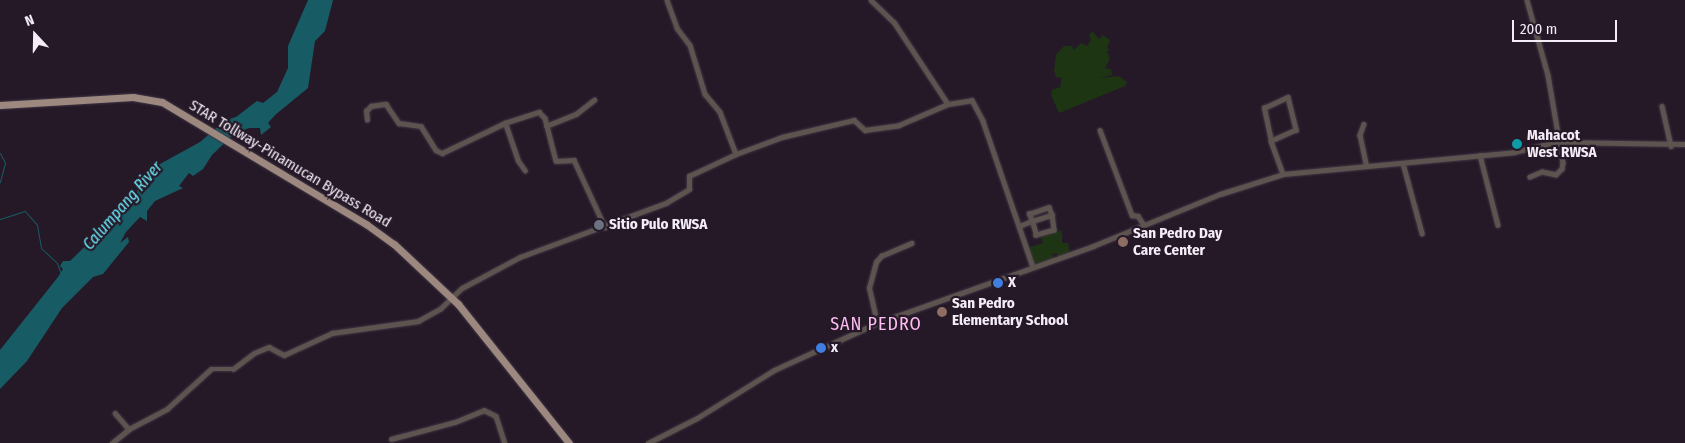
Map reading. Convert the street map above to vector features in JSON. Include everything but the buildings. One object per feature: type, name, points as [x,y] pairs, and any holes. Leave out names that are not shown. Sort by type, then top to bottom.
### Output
[{"type":"main road","name":"STAR Tollway-Pinamucan Bypass Road","points":[[0,105],[144,97],[154,99],[177,111],[250,154],[366,224],[419,266],[452,298],[569,443]]},
{"type":"street","points":[[667,0],[677,28],[690,45],[706,94],[720,112],[736,154]]},
{"type":"street","points":[[871,0],[894,22],[948,104]]},
{"type":"street","points":[[1527,0],[1548,75],[1554,120],[1561,142],[1560,172],[1556,175],[1540,172],[1530,177]]},
{"type":"street","points":[[1271,141],[1296,130],[1288,97],[1264,108],[1271,141],[1283,174]]},
{"type":"street","points":[[112,443],[129,428],[167,409],[213,368],[232,369],[254,353],[269,347],[284,355],[332,333],[418,321],[452,298],[467,285],[520,257],[605,227],[681,194],[689,189],[689,176],[736,154],[782,137],[854,120],[865,130],[899,125],[948,104],[965,99],[976,104],[1033,267]]},
{"type":"street","points":[[546,126],[576,114],[594,100]]},
{"type":"street","points":[[367,120],[366,111],[371,106],[386,104],[399,123],[421,126],[436,150],[442,153],[505,123],[539,112],[545,118],[556,161],[574,160],[605,227]]},
{"type":"street","points":[[1662,106],[1671,146]]},
{"type":"street","points":[[505,123],[518,161],[525,171]]},
{"type":"street","points":[[1364,124],[1360,135],[1366,164]]},
{"type":"street","points":[[1100,130],[1132,214],[1138,216],[1144,224]]},
{"type":"street","points":[[648,443],[697,418],[774,370],[877,323],[1033,267],[1220,194],[1283,174],[1366,164],[1402,163],[1480,155],[1561,142],[1671,146],[1685,144]]},
{"type":"street","points":[[1480,155],[1498,225]]},
{"type":"street","points":[[1402,163],[1422,233]]},
{"type":"street","points":[[1049,207],[1052,215],[1054,230],[1038,236],[1030,212],[1049,207]]},
{"type":"street","points":[[1019,226],[1052,215]]},
{"type":"street","points":[[877,323],[869,288],[876,262],[881,256],[911,244]]},
{"type":"street","points":[[391,439],[455,422],[484,410],[496,416],[505,443]]},
{"type":"street","points":[[115,413],[129,428]]},
{"type":"green space","points":[[1093,32],[1099,39],[1103,35],[1110,40],[1107,48],[1111,50],[1107,51],[1110,59],[1105,68],[1111,69],[1112,75],[1099,78],[1119,76],[1127,82],[1125,86],[1059,113],[1051,95],[1052,90],[1060,87],[1062,78],[1056,77],[1054,71],[1056,55],[1064,46],[1072,46],[1074,50],[1081,43],[1087,46],[1091,40],[1089,34]]},
{"type":"green space","points":[[1062,230],[1062,243],[1068,243],[1070,253],[1058,257],[1057,253],[1052,254],[1054,259],[1033,266],[1027,248],[1043,243],[1041,237]]},
{"type":"water","points":[[308,0],[333,0],[325,31],[315,41],[308,88],[275,115],[268,123],[271,127],[261,135],[260,128],[249,128],[234,134],[212,155],[203,169],[193,176],[189,173],[179,186],[183,188],[155,201],[147,211],[147,221],[140,217],[126,232],[120,243],[128,237],[129,242],[103,274],[93,277],[62,308],[27,361],[0,389],[0,350],[58,277],[63,269],[60,266],[63,261],[70,261],[136,197],[139,183],[151,169],[200,142],[226,120],[236,117],[257,101],[263,103],[277,92],[288,68],[288,46]]},
{"type":"waterway","points":[[0,153],[5,163],[0,182]]},
{"type":"waterway","points":[[0,219],[25,211],[37,225],[41,248],[57,263],[61,274]]},
{"type":"place","name":"Mahacot West RWSA","points":[[1517,144]]},
{"type":"place","name":"Sitio Pulo RWSA","points":[[599,225]]},
{"type":"place","name":"San Pedro Day Care Center","points":[[1123,242]]},
{"type":"place","name":"X","points":[[998,283]]},
{"type":"place","name":"San Pedro Elementary School","points":[[942,312]]},
{"type":"place","name":"x","points":[[821,348]]},
{"type":"district","name":"SAN PEDRO","points":[[876,324]]},
{"type":"water label","name":"Calumpang River","points":[[123,206]]}]
